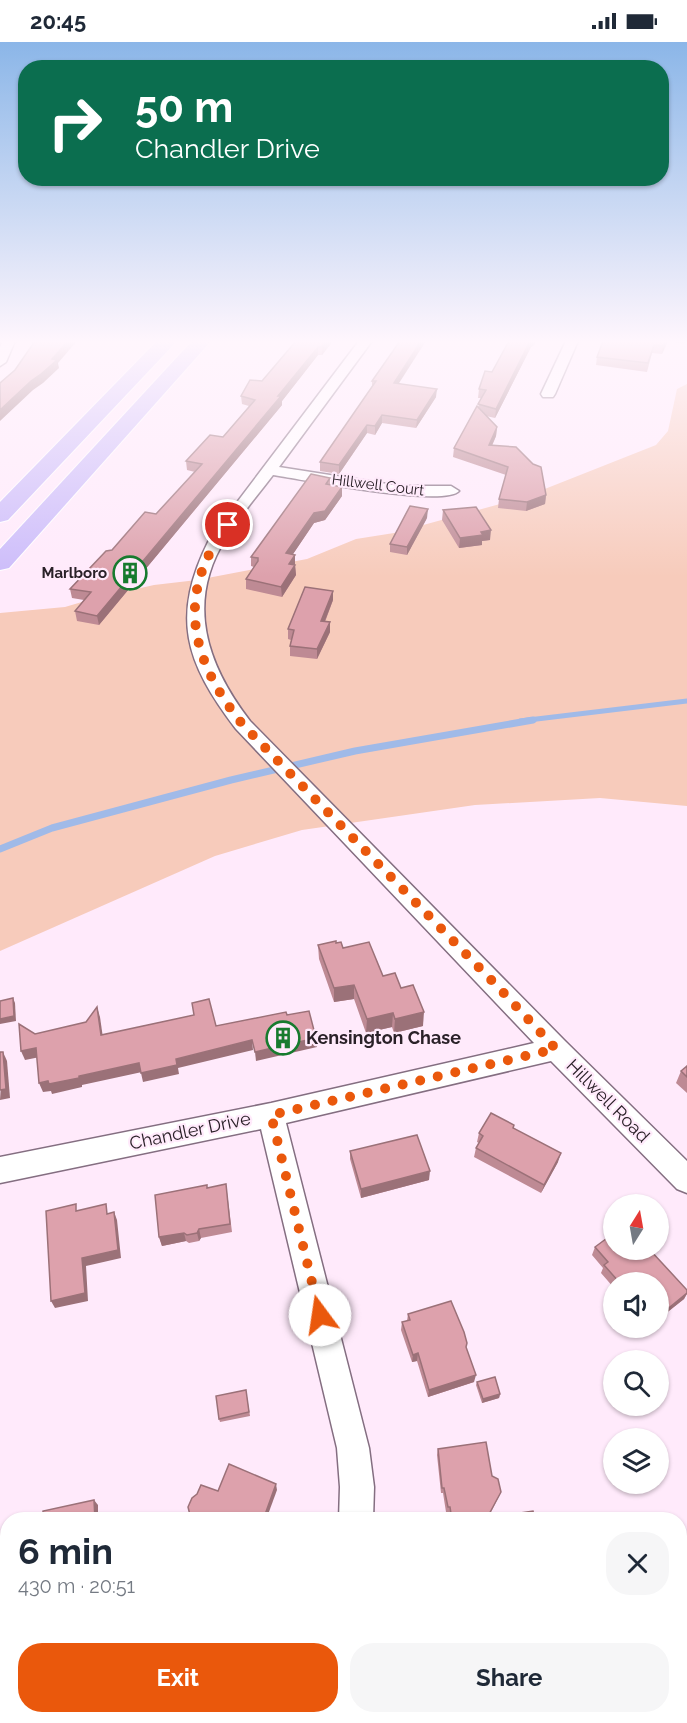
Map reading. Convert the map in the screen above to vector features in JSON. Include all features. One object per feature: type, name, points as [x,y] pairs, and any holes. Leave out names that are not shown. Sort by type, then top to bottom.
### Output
[{"type":"highway","points":[[0,515],[92,419]]},
{"type":"highway","points":[[0,564],[131,419]]},
{"type":"street","name":"Hillwell Road","points":[[307,419],[218,538],[207,557],[198,581],[194,607],[198,646],[209,675],[221,697],[243,725],[556,1049],[687,1180]]},
{"type":"street","name":"Hillwell Court","points":[[269,470],[400,491],[451,490]]},
{"type":"street","name":"Chandler Drive","points":[[0,1170],[271,1115],[556,1049]]},
{"type":"street","points":[[271,1115],[352,1448],[357,1487],[356,1512]]},
{"type":"shaded area","points":[[670,419],[687,419],[687,806],[600,798],[475,805],[302,830],[215,856],[0,951],[0,613],[65,607],[154,585],[197,580],[307,559],[356,539],[394,533],[522,498],[656,445],[668,431]]},
{"type":"building","points":[[238,419],[261,419],[97,616],[75,611],[91,592],[70,589],[106,551],[112,550],[145,512],[156,514],[202,464],[186,461],[210,435],[223,437]]},
{"type":"building","points":[[349,419],[379,419],[375,426],[367,425],[339,465],[320,462]]},
{"type":"building","points":[[470,419],[490,419],[497,427],[489,445],[516,447],[533,464],[541,467],[546,495],[527,502],[499,499],[508,467],[454,448]]},
{"type":"building","points":[[311,474],[330,478],[326,484],[342,487],[325,511],[314,513],[286,553],[295,555],[289,564],[295,565],[281,587],[246,579],[258,561],[258,558],[251,557]]},
{"type":"building","points":[[410,506],[428,509],[407,547],[390,544]]},
{"type":"building","points":[[476,507],[491,530],[481,532],[483,535],[460,538],[443,510]]},
{"type":"building","points":[[305,587],[333,591],[321,621],[330,622],[317,649],[290,646],[294,630],[288,629]]},
{"type":"building","points":[[336,941],[336,943],[341,942],[343,948],[369,942],[383,976],[395,973],[401,988],[413,985],[424,1012],[395,1019],[393,1013],[367,1019],[354,985],[334,988],[318,945]]},
{"type":"building","points":[[13,998],[14,1016],[0,1019],[0,1001]]},
{"type":"building","points":[[209,999],[216,1026],[286,1012],[287,1015],[309,1011],[316,1038],[255,1052],[252,1040],[176,1059],[177,1065],[141,1073],[139,1063],[49,1084],[48,1081],[39,1083],[36,1048],[21,1051],[19,1024],[35,1034],[86,1022],[97,1007],[101,1035],[194,1015],[192,1003]]},
{"type":"building","points":[[0,1052],[3,1052],[6,1089],[0,1090]]},
{"type":"building","points":[[687,1066],[687,1077],[681,1071]]},
{"type":"building","points":[[491,1113],[514,1125],[513,1128],[561,1153],[544,1185],[476,1148],[483,1136],[479,1133]]},
{"type":"building","points":[[417,1135],[430,1171],[361,1189],[350,1151]]},
{"type":"building","points":[[226,1184],[230,1224],[199,1229],[197,1233],[187,1235],[184,1233],[159,1237],[155,1195],[207,1185],[207,1188]]},
{"type":"building","points":[[76,1204],[76,1211],[106,1204],[107,1214],[114,1212],[118,1250],[82,1258],[85,1293],[51,1301],[46,1211]]},
{"type":"building","points":[[603,1241],[603,1256],[595,1247]]},
{"type":"building","points":[[606,1260],[659,1260],[687,1290],[687,1293],[669,1308],[669,1272],[610,1272],[604,1265],[608,1262]]},
{"type":"building","points":[[451,1301],[464,1332],[466,1347],[476,1375],[429,1390],[418,1353],[413,1355],[402,1322],[410,1320],[408,1314]]},
{"type":"building","points":[[495,1377],[500,1394],[483,1399],[477,1382]]},
{"type":"building","points":[[246,1390],[249,1412],[219,1419],[216,1396]]},
{"type":"building","points":[[486,1442],[492,1476],[498,1479],[501,1492],[490,1512],[451,1512],[444,1488],[442,1488],[438,1449]]},
{"type":"building","points":[[229,1464],[276,1484],[266,1512],[189,1512],[188,1507],[201,1485],[218,1491]]},
{"type":"building","points":[[94,1500],[95,1512],[43,1511]]},
{"type":"waterway","points":[[520,721],[687,701]]},
{"type":"waterway","points":[[0,849],[52,828],[231,780],[355,751],[533,720]]},
{"type":"place","name":"Marlboro","points":[[130,573]]},
{"type":"place","name":"Kensington Chase","points":[[283,1038]]},
{"type":"route","points":[[228,525],[207,557],[198,581],[194,607],[198,646],[209,675],[221,697],[243,725],[556,1049],[271,1115],[320,1315]]}]
